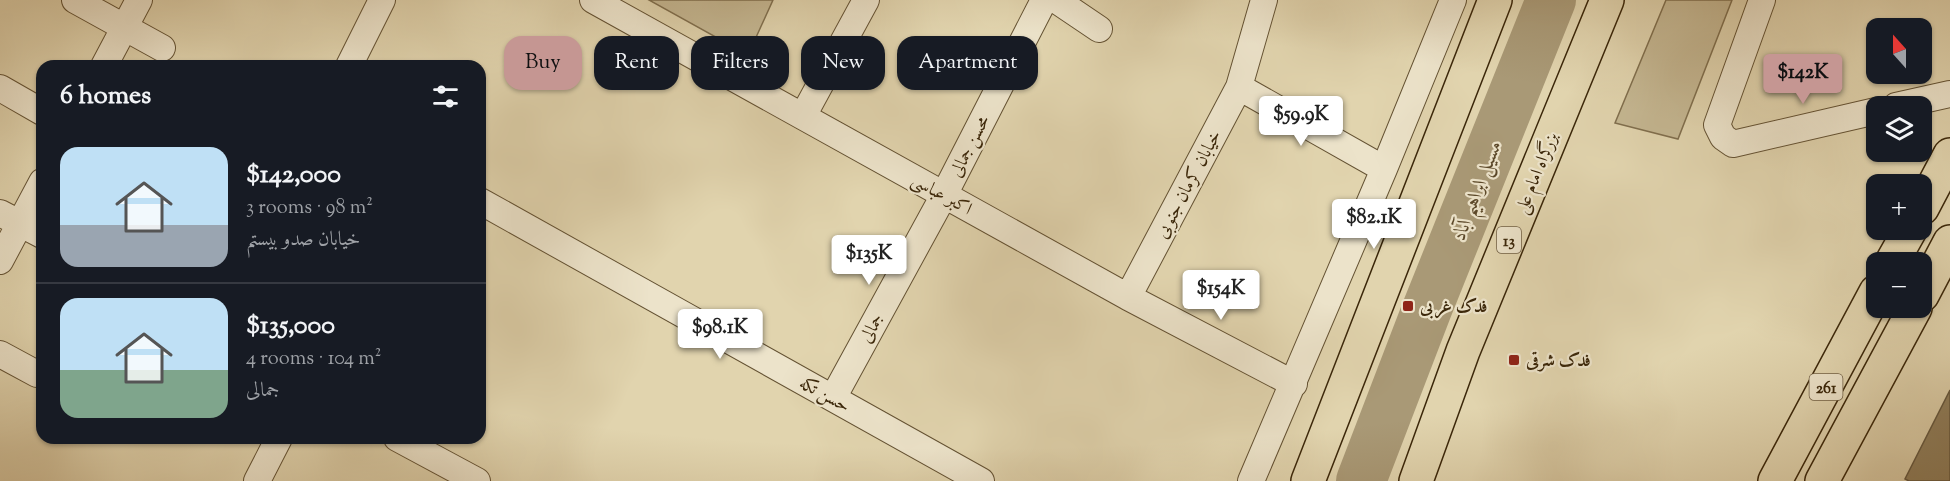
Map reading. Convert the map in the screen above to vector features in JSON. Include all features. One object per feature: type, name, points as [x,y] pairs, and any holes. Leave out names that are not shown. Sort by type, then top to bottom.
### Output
[{"type":"main road","points":[[1308,481],[1495,0]]},
{"type":"main road","name":"بزرگراه امام علی","points":[[1416,481],[1463,351],[1607,0]]},
{"type":"main road","points":[[1932,189],[1950,155]]},
{"type":"main road","points":[[1932,276],[1950,242]]},
{"type":"main road","name":"261","points":[[1775,481],[1866,311]]},
{"type":"main road","name":"261","points":[[1822,481],[1910,318]]},
{"type":"street","points":[[75,0],[162,48]]},
{"type":"street","points":[[107,60],[139,0]]},
{"type":"street","points":[[352,60],[382,0]]},
{"type":"street","name":"اکبر عباسی","points":[[593,0],[1128,297],[1294,384]]},
{"type":"street","points":[[803,116],[866,0]]},
{"type":"street","name":"محسن جمالی","points":[[944,195],[1044,0]]},
{"type":"street","points":[[1056,0],[1099,29]]},
{"type":"street","name":"خیابان کرمان جنوبی","points":[[1128,297],[1239,87],[1264,0]]},
{"type":"street","points":[[1251,481],[1294,384],[1453,0]]},
{"type":"street","points":[[1762,0],[1717,125],[1723,138],[1733,144],[1866,113]]},
{"type":"street","points":[[1239,87],[1384,169]]},
{"type":"street","points":[[0,88],[36,109]]},
{"type":"street","points":[[1932,98],[1950,94]]},
{"type":"street","points":[[0,261],[36,194]]},
{"type":"street","name":"جمالی","points":[[833,398],[944,195]]},
{"type":"street","name":"حسن تکه","points":[[486,204],[981,481]]},
{"type":"street","points":[[0,354],[36,373]]},
{"type":"street","points":[[257,481],[276,444]]},
{"type":"street","points":[[408,444],[477,481]]},
{"type":"shaded area","points":[[649,0],[773,0],[757,36],[714,36]]},
{"type":"shaded area","points":[[1666,0],[1732,0],[1678,139],[1615,123]]},
{"type":"building","points":[[1950,390],[1950,481],[1909,481],[1905,479]]},
{"type":"waterway","name":"مسیل ابراهیم آباد","points":[[1361,481],[1427,309],[1551,0]]},
{"type":"place","name":"فدک غربی","points":[[1408,306]]},
{"type":"place","name":"فدک شرقی","points":[[1514,360]]}]
